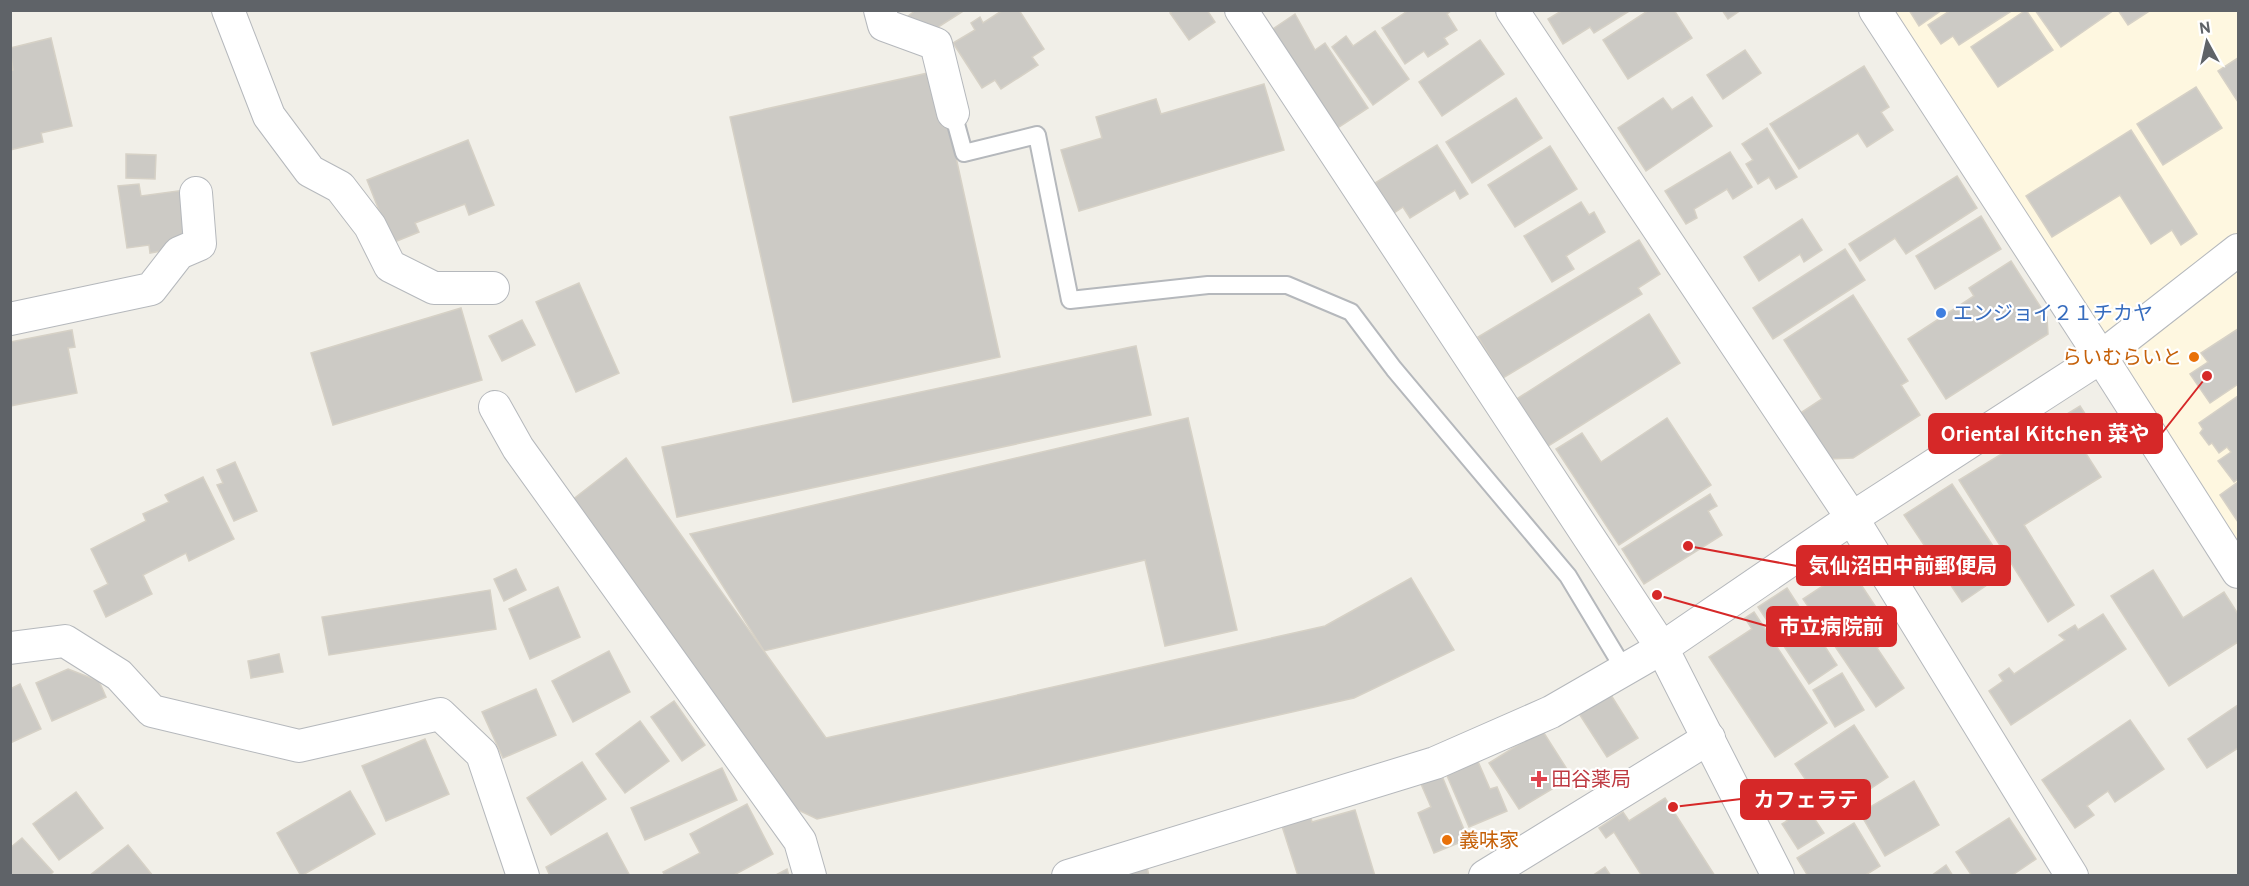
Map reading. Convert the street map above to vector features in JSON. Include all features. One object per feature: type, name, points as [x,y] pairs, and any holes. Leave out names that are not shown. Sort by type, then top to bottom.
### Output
[{"type":"street","points":[[228,10],[269,116],[310,171],[340,187],[370,226],[390,266],[434,288],[493,288]]},
{"type":"street","points":[[880,10],[884,25],[936,44],[953,112]]},
{"type":"street","points":[[1512,10],[1852,518],[2072,876]]},
{"type":"street","points":[[1875,10],[2102,357],[2238,572]]},
{"type":"street","points":[[1248,13],[1662,648],[1778,876]]},
{"type":"street","points":[[10,319],[151,289],[179,254],[200,244],[195,193]]},
{"type":"street","points":[[1068,876],[1435,762],[1551,712],[1662,648],[1852,518],[2102,357],[2238,250]]},
{"type":"street","points":[[495,407],[518,448],[800,841],[810,876]]},
{"type":"street","points":[[10,648],[65,641],[119,675],[152,711],[299,746],[440,714],[482,754],[524,876]]},
{"type":"street","points":[[1485,876],[1709,738]]},
{"type":"lane","points":[[953,112],[964,153],[1037,135],[1070,300],[1208,285],[1287,285],[1351,312],[1394,369],[1568,576],[1624,669]]},
{"type":"shaded area","points":[[1891,11],[2238,11],[2238,546]]},
{"type":"building","points":[[916,10],[965,10],[921,38],[907,17]]},
{"type":"building","points":[[1003,10],[1019,10],[1044,49],[1032,57],[1038,65],[1001,89],[995,80],[982,88],[953,43],[975,30],[971,23],[980,17],[983,23]]},
{"type":"building","points":[[1174,10],[1207,10],[1215,22],[1189,40],[1170,13]]},
{"type":"building","points":[[1409,10],[1452,10],[1447,14],[1457,30],[1444,38],[1448,44],[1428,57],[1424,51],[1405,64],[1382,28]]},
{"type":"building","points":[[1563,10],[1631,10],[1594,33],[1590,27],[1563,44],[1548,19]]},
{"type":"building","points":[[1649,10],[1674,10],[1692,38],[1628,79],[1603,40]]},
{"type":"building","points":[[1722,10],[1741,10],[1728,19]]},
{"type":"building","points":[[1909,10],[1942,10],[1919,26]]},
{"type":"building","points":[[1951,10],[2013,10],[1959,45],[1953,36],[1941,44],[1928,25]]},
{"type":"building","points":[[2026,10],[2053,50],[1998,87],[1971,47]]},
{"type":"building","points":[[2035,10],[2114,10],[2061,47]]},
{"type":"building","points":[[2118,10],[2151,10],[2128,25]]},
{"type":"building","points":[[1295,14],[1315,50],[1325,43],[1368,108],[1330,133],[1270,31]]},
{"type":"building","points":[[1375,31],[1409,79],[1373,105],[1332,47],[1346,36],[1353,46]]},
{"type":"building","points":[[51,38],[72,126],[41,133],[43,142],[10,150],[10,71],[13,70],[10,48]]},
{"type":"building","points":[[1480,40],[1504,74],[1442,116],[1419,82]]},
{"type":"building","points":[[1745,50],[1761,73],[1723,99],[1707,75]]},
{"type":"building","points":[[2238,58],[2238,102],[2218,71]]},
{"type":"building","points":[[1864,66],[1889,107],[1881,112],[1893,130],[1867,147],[1858,133],[1799,169],[1770,124]]},
{"type":"building","points":[[937,71],[1000,357],[793,402],[730,117]]},
{"type":"building","points":[[1264,84],[1284,150],[1079,211],[1061,150],[1102,138],[1096,117],[1156,99],[1161,114]]},
{"type":"building","points":[[2196,87],[2222,128],[2163,165],[2137,124]]},
{"type":"building","points":[[1692,97],[1712,126],[1646,171],[1618,128],[1663,98],[1672,110]]},
{"type":"building","points":[[1516,98],[1542,138],[1472,183],[1446,142]]},
{"type":"building","points":[[1767,128],[1797,177],[1776,189],[1769,177],[1758,184],[1746,164],[1753,160],[1742,144]]},
{"type":"building","points":[[2131,130],[2197,234],[2181,245],[2172,230],[2151,244],[2120,195],[2052,237],[2026,196]]},
{"type":"building","points":[[468,140],[494,205],[469,215],[465,204],[415,223],[419,232],[392,243],[367,180]]},
{"type":"building","points":[[1437,145],[1468,194],[1460,199],[1455,190],[1410,218],[1403,207],[1394,213],[1375,183]]},
{"type":"building","points":[[1550,146],[1577,189],[1515,227],[1488,185]]},
{"type":"building","points":[[1730,152],[1752,187],[1733,199],[1727,189],[1694,209],[1697,218],[1686,224],[1665,191]]},
{"type":"building","points":[[126,154],[156,155],[155,179],[126,178]]},
{"type":"building","points":[[1957,176],[1977,208],[1906,254],[1895,238],[1860,261],[1849,244]]},
{"type":"building","points":[[139,184],[141,196],[185,190],[193,237],[172,249],[150,253],[149,245],[127,248],[118,186]]},
{"type":"building","points":[[1581,202],[1589,215],[1594,212],[1605,232],[1566,256],[1574,269],[1552,282],[1524,236]]},
{"type":"building","points":[[1981,216],[2001,249],[1935,289],[1916,256]]},
{"type":"building","points":[[1802,219],[1822,250],[1804,262],[1800,254],[1759,281],[1744,257]]},
{"type":"building","points":[[1639,240],[1660,274],[1638,288],[1642,294],[1503,378],[1478,337]]},
{"type":"building","points":[[1845,249],[1865,280],[1773,339],[1753,308]]},
{"type":"building","points":[[2011,261],[2047,317],[2048,334],[1946,399],[1908,339],[1974,296],[1969,288]]},
{"type":"building","points":[[579,283],[619,373],[576,392],[536,302]]},
{"type":"building","points":[[1853,295],[1908,381],[1901,385],[1920,415],[1853,458],[1829,459],[1799,414],[1822,399],[1784,340]]},
{"type":"building","points":[[461,308],[482,380],[333,425],[311,353]]},
{"type":"building","points":[[1649,314],[1680,363],[1542,450],[1512,402]]},
{"type":"building","points":[[522,320],[535,345],[502,361],[489,336]]},
{"type":"building","points":[[2238,329],[2238,384],[2210,403],[2190,374],[2208,362],[2201,353]]},
{"type":"building","points":[[72,330],[75,347],[68,348],[77,393],[10,406],[10,342]]},
{"type":"building","points":[[1136,346],[1151,415],[677,517],[662,447]]},
{"type":"building","points":[[2238,396],[2238,479],[2234,482],[2218,461],[2231,452],[2227,447],[2219,453],[2212,443],[2209,445],[2200,433],[2203,429],[2199,423]]},
{"type":"building","points":[[2080,406],[2093,426],[2076,438],[2101,477],[2024,525],[2074,605],[2048,622],[1959,480]]},
{"type":"building","points":[[1188,418],[1237,630],[1165,646],[1145,560],[764,651],[690,534]]},
{"type":"building","points":[[1667,418],[1711,485],[1619,545],[1556,449],[1582,433],[1601,462]]},
{"type":"building","points":[[626,458],[826,738],[1325,626],[1411,578],[1454,650],[1354,698],[817,819],[771,797],[562,508]]},
{"type":"building","points":[[235,462],[257,511],[234,521],[217,485],[223,483],[217,470]]},
{"type":"building","points":[[203,477],[234,539],[189,561],[186,553],[143,575],[152,594],[106,617],[94,591],[108,584],[91,549],[146,521],[143,514],[169,502],[165,495]]},
{"type":"building","points":[[2238,482],[2238,522],[2220,495]]},
{"type":"building","points":[[1952,484],[2009,570],[1962,602],[1904,515]]},
{"type":"building","points":[[1710,494],[1717,506],[1708,511],[1722,535],[1644,584],[1622,549]]},
{"type":"building","points":[[1850,568],[1895,636],[1877,648],[1904,688],[1876,707],[1803,599]]},
{"type":"building","points":[[516,569],[526,590],[504,601],[494,579]]},
{"type":"building","points":[[2153,570],[2183,618],[2224,592],[2238,614],[2238,642],[2169,686],[2111,596]]},
{"type":"building","points":[[558,587],[580,637],[530,659],[509,609]]},
{"type":"building","points":[[1787,588],[1837,665],[1809,684],[1758,607]]},
{"type":"building","points":[[490,590],[496,629],[329,655],[322,617]]},
{"type":"building","points":[[1754,612],[1827,723],[1775,757],[1709,657],[1752,629],[1745,618]]},
{"type":"building","points":[[2103,614],[2126,649],[2011,725],[1989,691],[2003,681],[1999,675],[2009,668],[2014,674],[2065,640],[2059,635],[2075,625],[2078,630]]},
{"type":"building","points":[[609,651],[630,692],[573,722],[552,681]]},
{"type":"building","points":[[279,654],[283,672],[251,678],[248,661]]},
{"type":"building","points":[[68,669],[99,681],[106,697],[52,721],[36,683]]},
{"type":"building","points":[[1842,673],[1864,710],[1835,727],[1813,690]]},
{"type":"building","points":[[20,684],[41,729],[10,743],[10,689]]},
{"type":"building","points":[[536,689],[556,735],[503,758],[482,712]]},
{"type":"building","points":[[1609,692],[1638,738],[1607,757],[1578,712]]},
{"type":"building","points":[[674,701],[705,745],[682,761],[651,717]]},
{"type":"building","points":[[2238,705],[2238,748],[2207,768],[2188,739]]},
{"type":"building","points":[[2130,720],[2164,769],[2115,802],[2108,791],[2087,806],[2094,815],[2075,828],[2042,780]]},
{"type":"building","points":[[640,721],[669,761],[625,793],[596,754]]},
{"type":"building","points":[[1854,725],[1888,777],[1867,791],[1863,785],[1826,810],[1795,764]]},
{"type":"building","points":[[1542,730],[1572,777],[1519,809],[1489,763]]},
{"type":"building","points":[[425,739],[449,794],[386,821],[362,766]]},
{"type":"building","points":[[1476,757],[1490,789],[1497,787],[1507,811],[1469,827],[1445,771]]},
{"type":"building","points":[[582,762],[606,799],[551,835],[527,798]]},
{"type":"building","points":[[722,768],[737,800],[645,840],[631,808]]},
{"type":"building","points":[[1442,776],[1468,839],[1434,853],[1418,813],[1431,807],[1421,784]]},
{"type":"building","points":[[1914,781],[1939,825],[1885,856],[1860,813]]},
{"type":"building","points":[[1790,782],[1824,833],[1798,849],[1782,824],[1787,821],[1770,795]]},
{"type":"building","points":[[350,791],[375,834],[301,876],[277,833]]},
{"type":"building","points":[[76,792],[103,828],[59,860],[33,824]]},
{"type":"building","points":[[1665,798],[1715,876],[1642,876],[1614,832],[1606,838],[1599,828],[1623,812],[1629,821]]},
{"type":"building","points":[[747,804],[773,854],[732,876],[665,876],[663,872],[700,853],[690,834]]},
{"type":"building","points":[[1355,810],[1375,876],[1298,876],[1281,823],[1310,814],[1312,822]]},
{"type":"building","points":[[2009,818],[2036,859],[2011,876],[1972,876],[1956,852]]},
{"type":"building","points":[[1854,823],[1880,866],[1864,876],[1808,876],[1797,858]]},
{"type":"building","points":[[607,833],[630,876],[550,876],[546,867]]},
{"type":"building","points":[[22,838],[53,872],[49,876],[10,876],[10,848]]},
{"type":"building","points":[[128,845],[153,876],[89,876]]},
{"type":"building","points":[[1946,865],[1953,876],[1931,876]]},
{"type":"building","points":[[1147,867],[1149,876],[1115,876]]},
{"type":"building","points":[[1605,867],[1611,876],[1592,876]]},
{"type":"building","points":[[787,869],[789,876],[774,876]]},
{"type":"place","name":"エンジョイ２１チカヤ","points":[[1941,313]]},
{"type":"place","name":"らいむらいと","points":[[2194,357]]},
{"type":"place","name":"Oriental Kitchen 菜や","points":[[2207,376]]},
{"type":"place","name":"気仙沼田中前郵便局","points":[[1688,546]]},
{"type":"place","name":"市立病院前","points":[[1657,595]]},
{"type":"place","name":"田谷薬局","points":[[1539,779]]},
{"type":"place","name":"カフェラテ","points":[[1673,807]]},
{"type":"place","name":"義味家","points":[[1447,840]]}]
